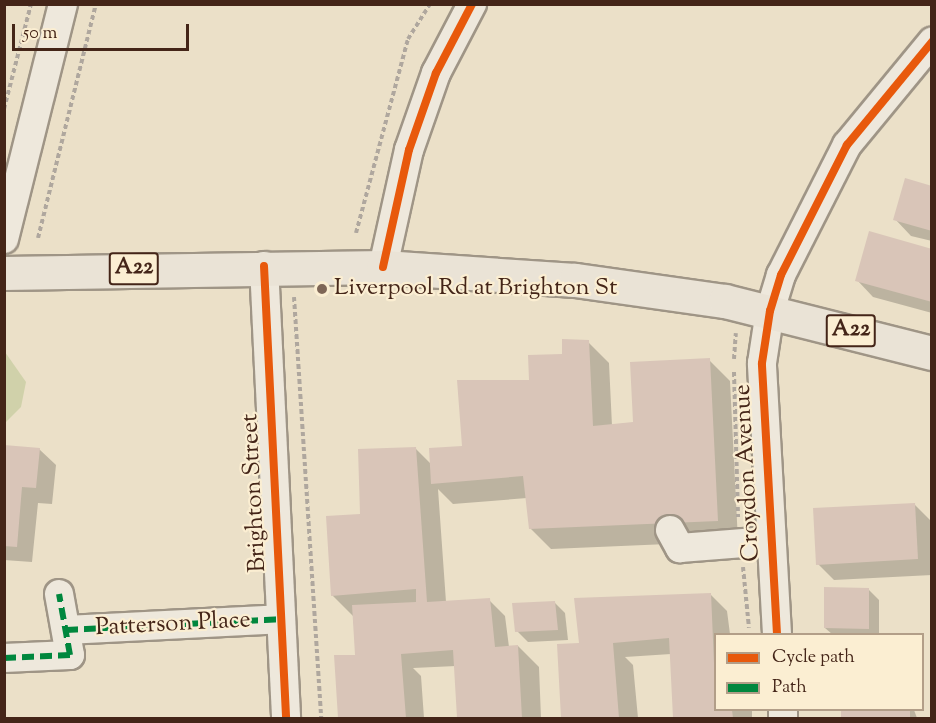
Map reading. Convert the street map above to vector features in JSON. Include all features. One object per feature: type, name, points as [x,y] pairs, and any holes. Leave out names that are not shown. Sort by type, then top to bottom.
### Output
[{"type":"highway","name":"A22","points":[[4,273],[264,266],[383,267],[616,284],[770,311],[932,353]]},
{"type":"street","points":[[4,239],[63,4]]},
{"type":"street","points":[[383,267],[409,150],[436,73],[472,4]]},
{"type":"street","name":"Croydon Avenue","points":[[777,633],[769,541],[762,363],[770,311],[781,274],[847,145],[932,42]]},
{"type":"street","name":"Brighton Street","points":[[264,266],[286,718]]},
{"type":"street","points":[[670,530],[680,548],[769,541]]},
{"type":"street","name":"Patterson Place","points":[[4,658],[70,655],[59,594]]},
{"type":"street","name":"Patterson Place","points":[[66,630],[280,620]]},
{"type":"path","points":[[4,109],[31,4]]},
{"type":"path","points":[[38,238],[96,4]]},
{"type":"path","points":[[356,234],[408,39],[430,4]]},
{"type":"path","points":[[294,297],[321,718]]},
{"type":"green space","points":[[5,352],[26,382],[21,407],[5,423]]},
{"type":"building","points":[[905,178],[932,186],[932,231],[893,220]]},
{"type":"building","points":[[869,231],[932,249],[932,302],[855,281]]},
{"type":"building","points":[[562,339],[589,340],[593,426],[633,422],[630,362],[710,358],[718,521],[529,529],[523,476],[431,484],[429,448],[462,446],[457,380],[529,380],[528,355],[562,354]]},
{"type":"building","points":[[4,445],[40,448],[36,488],[22,487],[17,547],[4,546]]},
{"type":"building","points":[[416,447],[427,602],[490,598],[495,647],[518,645],[522,718],[457,718],[453,650],[401,654],[406,718],[338,718],[334,655],[355,655],[352,605],[416,602],[416,589],[331,596],[326,516],[360,514],[358,449]]},
{"type":"building","points":[[915,503],[918,559],[816,565],[813,508]]},
{"type":"building","points":[[824,587],[869,588],[869,629],[824,628]]},
{"type":"building","points":[[711,593],[714,711],[732,711],[733,718],[673,718],[669,638],[613,643],[619,718],[561,718],[557,644],[579,643],[574,598]]},
{"type":"building","points":[[555,601],[558,630],[515,632],[512,603]]},
{"type":"building","points":[[841,711],[910,711],[910,718],[841,718]]},
{"type":"marked path","points":[[4,658],[70,655],[59,594]]},
{"type":"marked path","points":[[66,630],[280,619]]},
{"type":"cycle path","points":[[383,267],[409,150],[436,73],[472,4]]},
{"type":"cycle path","points":[[777,633],[762,363],[770,311],[781,275],[847,145],[932,42]]},
{"type":"cycle path","points":[[264,266],[286,718]]},
{"type":"place","name":"Liverpool Rd at Brighton St","points":[[322,289]]}]
